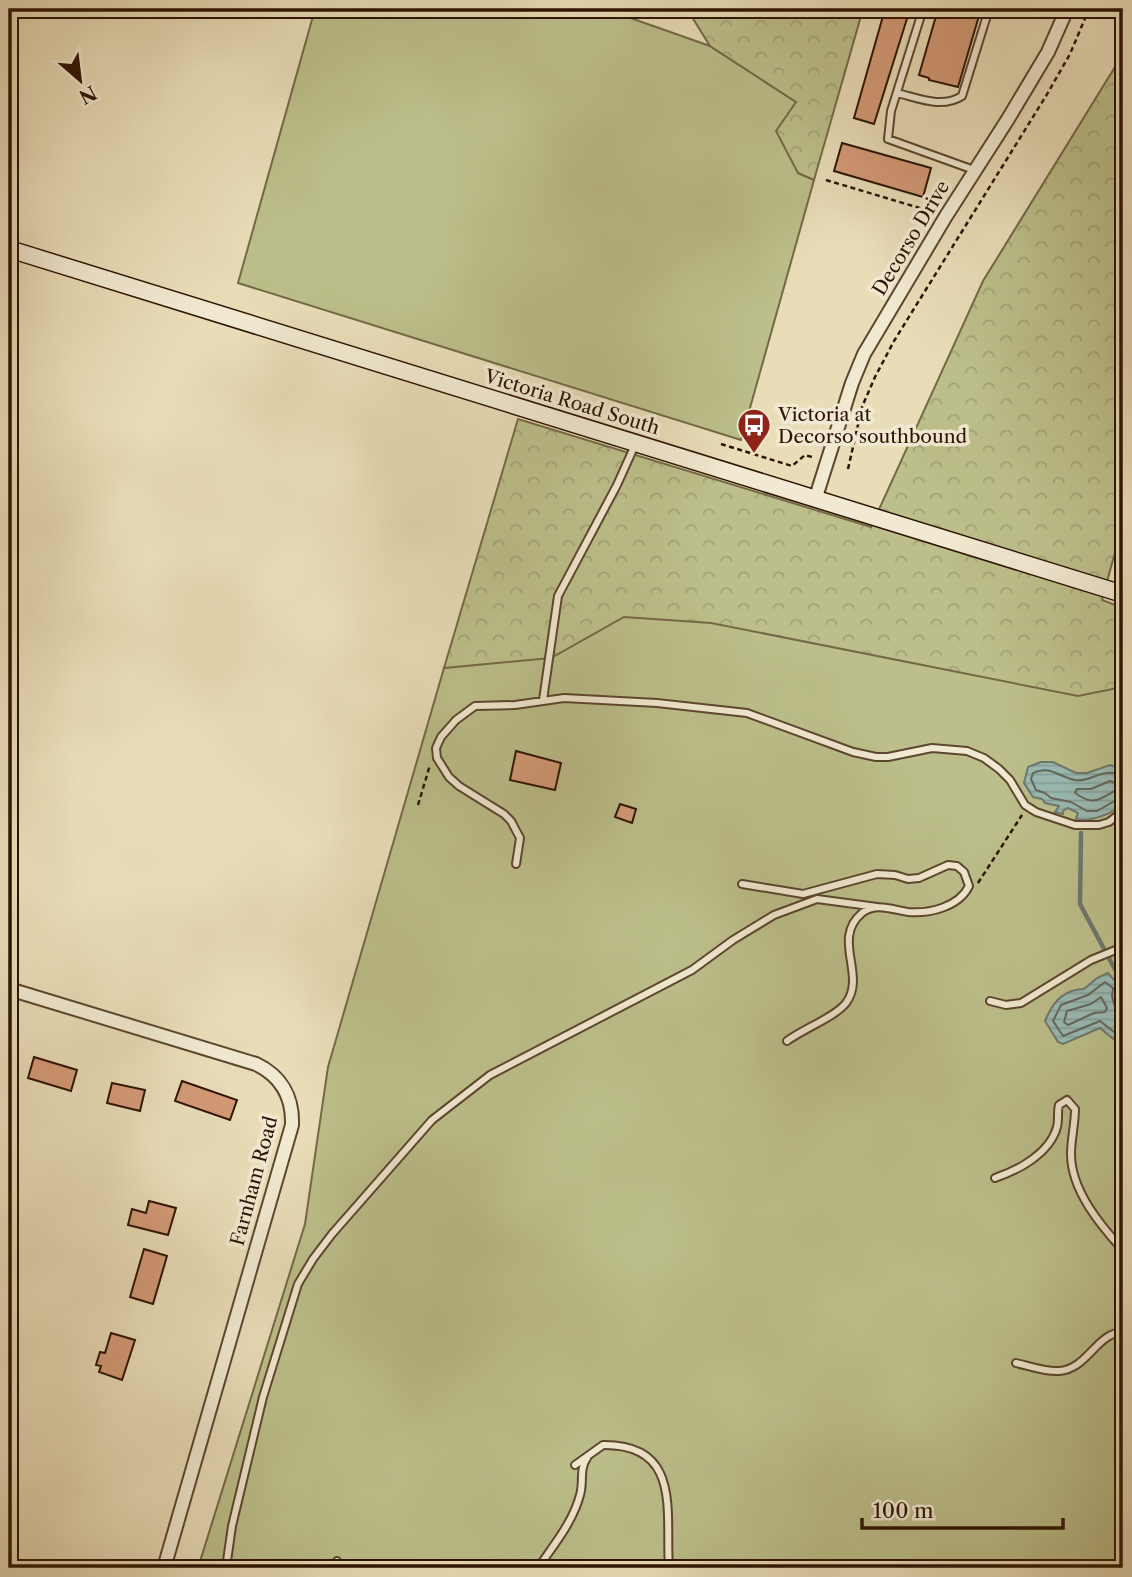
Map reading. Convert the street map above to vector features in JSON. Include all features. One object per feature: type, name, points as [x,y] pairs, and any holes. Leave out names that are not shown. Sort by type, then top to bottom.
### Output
[{"type":"main road","name":"Victoria Road South","points":[[9,248],[1123,594]]},
{"type":"street","name":"Decorso Drive","points":[[815,500],[852,383],[864,355],[1048,52],[1067,9]]},
{"type":"street","name":"Farnham Road","points":[[9,989],[256,1064],[269,1070],[285,1088],[290,1099],[292,1125],[164,1568]]},
{"type":"lane","points":[[923,9],[891,111],[888,139],[974,170]]},
{"type":"lane","points":[[897,93],[940,103],[955,101],[962,96],[989,9]]},
{"type":"lane","points":[[543,700],[558,596],[617,485],[635,444]]},
{"type":"lane","points":[[516,864],[520,838],[516,828],[504,814],[469,794],[449,777],[437,758],[436,748],[447,729],[466,710],[475,706],[515,705],[564,698],[657,703],[747,713],[853,752],[876,757],[932,748],[967,751],[984,758],[999,769],[1010,780],[1019,798],[1027,806],[1036,812],[1075,825],[1089,826],[1109,822],[1123,811]]},
{"type":"lane","points":[[226,1568],[232,1526],[263,1397],[298,1284],[332,1234],[424,1128],[490,1075],[692,970],[774,915],[817,899],[920,913],[949,905],[961,897],[969,886],[967,878],[957,866],[948,865],[919,878],[877,874],[803,894],[742,884]]},
{"type":"lane","points":[[787,1041],[827,1018],[846,1002],[854,976],[848,949],[849,933],[859,915],[877,907]]},
{"type":"lane","points":[[990,1001],[1006,1005],[1021,1003],[1061,977],[1123,947]]},
{"type":"lane","points":[[995,1178],[1023,1166],[1041,1152],[1057,1129],[1059,1105],[1067,1100],[1075,1109],[1071,1153],[1077,1179],[1097,1220],[1123,1250]]},
{"type":"lane","points":[[1016,1363],[1058,1371],[1072,1368],[1112,1334],[1123,1332]]},
{"type":"lane","points":[[575,1465],[595,1448],[603,1445],[631,1448],[648,1458],[657,1468],[667,1489],[669,1568]]},
{"type":"lane","points":[[538,1568],[574,1511],[581,1493],[582,1464],[595,1448]]},
{"type":"path","points":[[848,469],[862,407],[874,377],[1046,96],[1089,9]]},
{"type":"path","points":[[826,180],[946,216]]},
{"type":"path","points":[[721,444],[792,466],[805,455],[815,458]]},
{"type":"path","points":[[418,806],[436,748]]},
{"type":"path","points":[[961,897],[981,878],[1027,806]]},
{"type":"green space","points":[[315,9],[605,9],[710,46],[796,102],[798,173],[814,180],[741,440],[238,283]]},
{"type":"green space","points":[[687,9],[863,9],[814,180],[798,173],[776,131],[796,102],[710,46]]},
{"type":"green space","points":[[1123,54],[1123,557],[1114,556],[1102,600],[1123,608],[1123,687],[1078,696],[711,623],[624,617],[551,658],[444,668],[518,419],[871,527],[983,281]]},
{"type":"green space","points":[[613,596],[1123,645],[1123,1568],[198,1568],[305,1224],[328,1067],[444,668]]},
{"type":"water","points":[[1041,762],[1053,762],[1076,773],[1087,773],[1110,765],[1123,769],[1122,803],[1107,814],[1086,820],[1076,819],[1078,813],[1068,808],[1063,814],[1055,812],[1059,806],[1033,797],[1024,783],[1028,767]]},
{"type":"water","points":[[1108,973],[1114,980],[1118,975],[1123,1007],[1123,1047],[1100,1028],[1063,1044],[1058,1042],[1045,1021],[1051,1008],[1064,994],[1084,989]]},
{"type":"building","points":[[885,9],[910,9],[874,124],[854,118]]},
{"type":"building","points":[[938,9],[981,9],[958,87],[919,75]]},
{"type":"building","points":[[842,143],[931,168],[923,197],[834,171]]},
{"type":"building","points":[[516,751],[561,763],[555,790],[510,780]]},
{"type":"building","points":[[620,804],[636,809],[632,823],[615,817]]},
{"type":"building","points":[[34,1057],[77,1070],[71,1091],[28,1078]]},
{"type":"building","points":[[182,1081],[237,1100],[230,1120],[175,1101]]},
{"type":"building","points":[[112,1083],[145,1090],[140,1111],[107,1103]]},
{"type":"building","points":[[149,1201],[176,1208],[168,1235],[128,1225],[132,1209],[146,1213]]},
{"type":"building","points":[[144,1249],[167,1256],[153,1304],[130,1297]]},
{"type":"building","points":[[111,1333],[135,1340],[122,1380],[99,1372],[101,1366],[96,1365],[100,1352],[105,1353]]},
{"type":"waterway","points":[[1081,833],[1080,904],[1118,975]]},
{"type":"place","name":"Victoria at Decorso southbound","points":[[754,455]]}]
